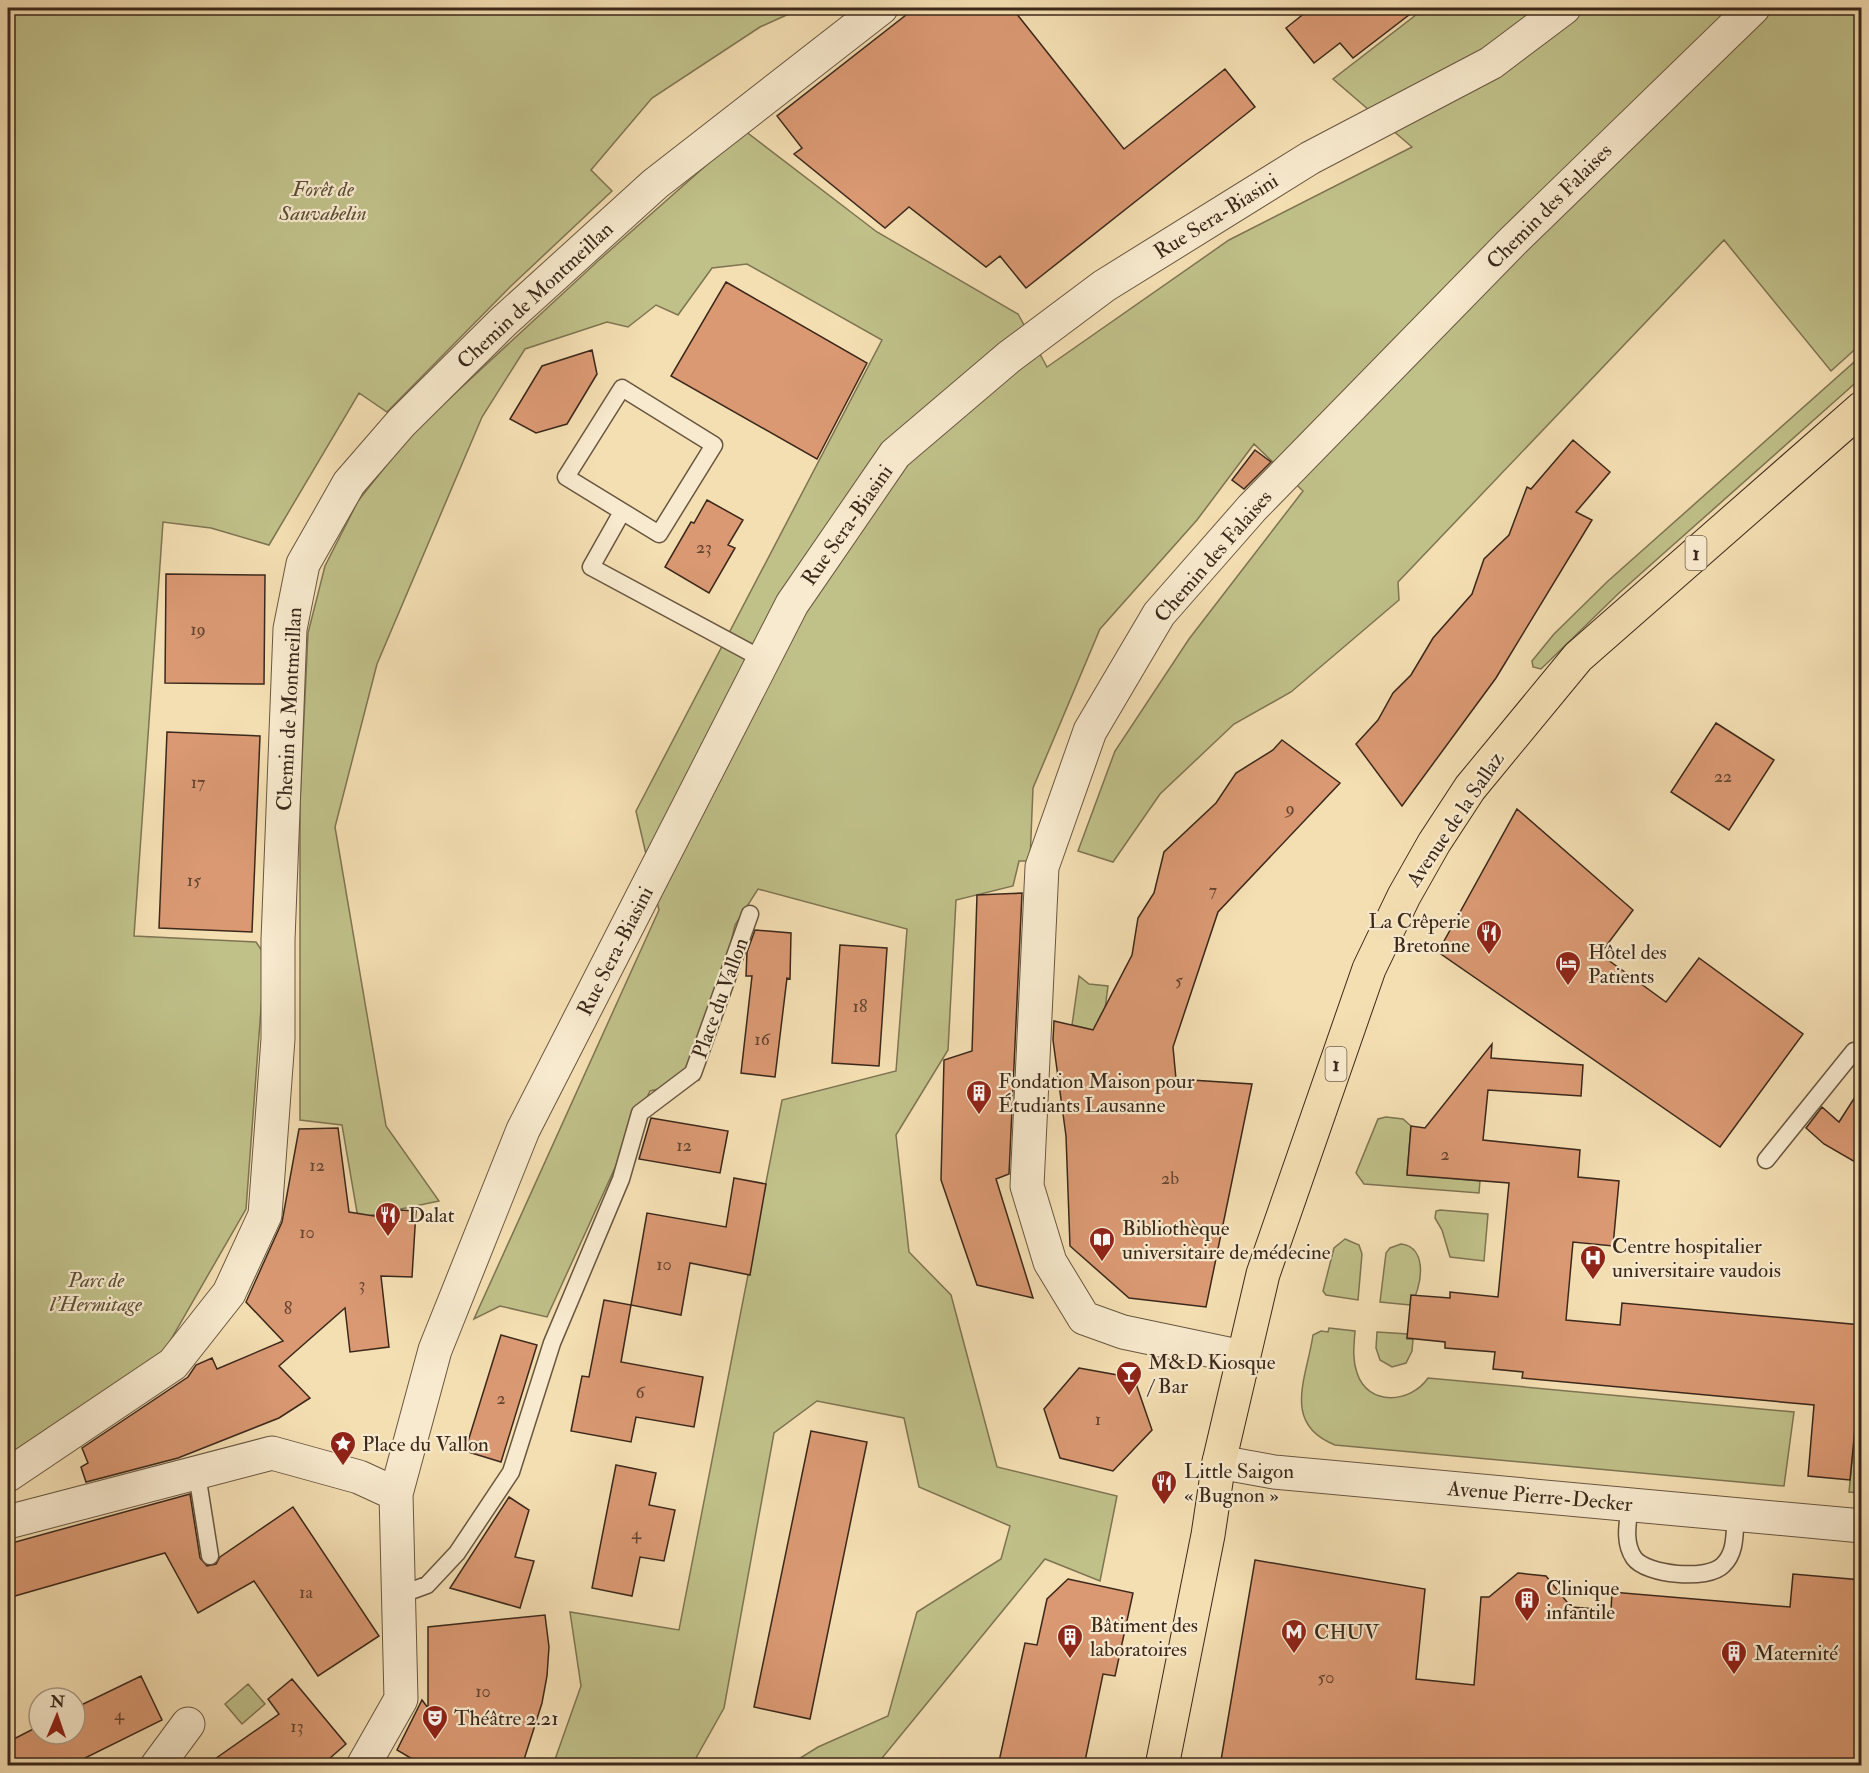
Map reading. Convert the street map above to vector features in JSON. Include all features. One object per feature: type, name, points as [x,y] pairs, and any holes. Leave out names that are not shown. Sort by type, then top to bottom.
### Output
[{"type":"main road","name":"Avenue de la Sallaz","points":[[1219,1462],[1263,1274],[1369,969],[1404,896],[1434,843],[1470,788],[1578,657],[1862,408]]},
{"type":"main road","name":"1","points":[[1162,1766],[1208,1535],[1219,1462]]},
{"type":"street","name":"Chemin de Montmeillan","points":[[8,1475],[172,1364],[229,1293],[265,1215],[278,1039],[278,940],[290,629],[303,564],[349,483],[401,423],[503,322],[655,184],[881,8]]},
{"type":"street","name":"Rue Sera-Biasini","points":[[396,1494],[435,1350],[524,1130],[792,604],[895,454],[1009,357],[1114,280],[1310,158],[1491,63],[1564,8]]},
{"type":"street","name":"Chemin des Falaises","points":[[1242,1357],[1123,1332],[1084,1318],[1050,1262],[1027,1186],[1042,867],[1090,731],[1159,614],[1252,508],[1512,242],[1753,8]]},
{"type":"street","points":[[8,1522],[272,1453],[359,1477],[396,1494],[401,1699],[363,1766]]},
{"type":"street","name":"Avenue Pierre-Decker","points":[[1219,1462],[1285,1473],[1862,1526]]},
{"type":"street","points":[[157,1766],[188,1724]]},
{"type":"lane","points":[[622,388],[714,444],[659,534],[622,512],[566,477],[622,388]]},
{"type":"lane","points":[[622,512],[591,567],[764,660]]},
{"type":"lane","name":"Place du Vallon","points":[[397,1596],[427,1585],[457,1552],[511,1472],[552,1343],[621,1179],[640,1113],[693,1073],[750,914]]},
{"type":"lane","points":[[1766,1160],[1854,1051]]},
{"type":"lane","points":[[191,1475],[210,1556]]},
{"type":"lane","points":[[1630,1504],[1626,1540],[1633,1557],[1643,1567],[1700,1574],[1713,1573],[1734,1549],[1736,1513]]},
{"type":"green space","name":"Forêt de Sauvabelin","points":[[8,8],[802,8],[760,27],[652,98],[591,170],[612,191],[511,286],[387,412],[359,393],[269,545],[211,528],[163,522],[134,936],[256,942],[265,955],[246,1209],[158,1362],[8,1464]]},
{"type":"green space","points":[[1425,8],[1861,8],[1861,344],[1831,371],[1724,240],[1398,582],[1399,600],[1291,692],[1234,724],[1160,794],[1113,862],[1078,851],[1115,751],[1189,639],[1303,491],[1254,444],[1197,520],[1100,629],[1033,788],[1030,861],[1019,861],[1013,886],[956,900],[948,1050],[896,1135],[909,1252],[951,1295],[997,1467],[1117,1496],[1100,1581],[1045,1559],[878,1763],[789,1765],[818,1747],[888,1716],[917,1612],[1001,1559],[1010,1526],[919,1487],[904,1418],[817,1401],[774,1433],[724,1708],[692,1765],[553,1765],[581,1686],[570,1612],[679,1630],[782,1100],[896,1071],[907,929],[758,889],[735,925],[699,1080],[650,1091],[547,1317],[500,1306],[474,1319],[659,910],[636,811],[882,340],[747,264],[712,268],[678,315],[656,305],[628,327],[607,322],[525,349],[482,417],[377,664],[335,827],[386,1126],[439,1201],[358,1218],[342,1125],[300,1120],[300,803],[308,633],[325,566],[358,501],[412,433],[598,261],[745,131],[877,232],[1018,314],[1047,367],[1229,240],[1412,147],[1333,79]]},
{"type":"green space","points":[[1861,356],[1861,378],[1619,593],[1541,669],[1533,667],[1532,661],[1554,634],[1608,581]]},
{"type":"green space","points":[[1079,976],[1089,984],[1108,986],[1102,1032],[1072,1025]]},
{"type":"green space","points":[[1386,1117],[1403,1119],[1411,1126],[1407,1174],[1480,1181],[1479,1193],[1364,1184],[1356,1173],[1378,1119]]},
{"type":"green space","points":[[1436,1211],[1488,1214],[1484,1261],[1450,1257],[1442,1230],[1435,1218]]},
{"type":"green space","points":[[1345,1239],[1359,1245],[1362,1254],[1358,1300],[1326,1295],[1323,1291],[1334,1248]]},
{"type":"green space","points":[[1401,1244],[1410,1247],[1419,1260],[1418,1289],[1410,1305],[1380,1302],[1386,1253],[1390,1248]]},
{"type":"green space","points":[[1329,1328],[1355,1331],[1354,1357],[1357,1373],[1370,1392],[1390,1398],[1411,1393],[1428,1378],[1794,1412],[1784,1486],[1335,1445],[1318,1436],[1308,1425],[1303,1412],[1302,1398],[1313,1335],[1321,1331],[1328,1332]]},
{"type":"green space","points":[[1377,1332],[1408,1334],[1407,1339],[1413,1339],[1412,1351],[1406,1363],[1392,1367],[1380,1360],[1376,1348]]},
{"type":"green space","points":[[1859,1387],[1861,1387],[1861,1493],[1849,1492]]},
{"type":"green space","points":[[248,1684],[265,1704],[242,1724],[225,1704]]},
{"type":"building","points":[[915,8],[1012,8],[1124,149],[1225,69],[1255,107],[1026,288],[1000,256],[986,267],[909,207],[885,228],[794,154],[802,148],[777,116]]},
{"type":"building","points":[[1311,8],[1418,8],[1353,58],[1340,43],[1314,63],[1286,28]]},
{"type":"building","points":[[726,282],[867,363],[817,459],[671,376]]},
{"type":"building","points":[[592,350],[597,374],[567,424],[536,433],[510,419],[542,366]]},
{"type":"building","points":[[1573,440],[1610,472],[1576,512],[1592,520],[1496,678],[1402,806],[1356,744],[1378,720],[1393,693],[1411,675],[1433,638],[1472,594],[1484,559],[1509,535],[1527,487],[1531,489]]},
{"type":"building","points":[[1255,450],[1271,462],[1244,489],[1232,480]]},
{"type":"building","points":[[707,500],[743,520],[728,545],[735,548],[709,593],[665,567],[691,522],[694,523]]},
{"type":"building","points":[[166,574],[265,575],[264,684],[165,683]]},
{"type":"building","points":[[1716,723],[1774,760],[1729,830],[1671,792]]},
{"type":"building","points":[[167,732],[260,736],[252,932],[159,928]]},
{"type":"building","points":[[1282,740],[1340,783],[1218,912],[1173,1047],[1176,1079],[1252,1084],[1206,1307],[1129,1298],[1070,1246],[1066,1136],[1053,1040],[1054,1021],[1093,1030],[1132,955],[1138,918],[1154,893],[1164,852],[1216,803],[1236,773],[1273,750]]},
{"type":"building","name":"Hôtel des Patients","points":[[1517,809],[1633,910],[1600,954],[1666,1002],[1699,958],[1803,1034],[1720,1147],[1438,952]]},
{"type":"building","name":"Fondation Maison pour Étudiants Lausanne","points":[[1022,893],[1009,1174],[996,1179],[1033,1298],[977,1285],[941,1180],[944,1060],[972,1051],[977,895]]},
{"type":"building","points":[[755,930],[791,933],[790,979],[787,978],[775,1077],[741,1073],[752,976],[746,976],[747,952]]},
{"type":"building","points":[[840,945],[887,948],[879,1066],[832,1063]]},
{"type":"building","points":[[1492,1044],[1491,1058],[1583,1065],[1581,1096],[1488,1090],[1483,1140],[1580,1150],[1578,1177],[1619,1181],[1613,1246],[1573,1242],[1566,1320],[1620,1325],[1622,1303],[1862,1325],[1862,1387],[1859,1387],[1850,1480],[1808,1476],[1814,1405],[1522,1378],[1523,1372],[1493,1369],[1495,1352],[1445,1348],[1445,1342],[1407,1338],[1411,1295],[1450,1298],[1450,1292],[1498,1297],[1509,1183],[1407,1175],[1411,1126],[1425,1128]]},
{"type":"building","points":[[1862,1086],[1862,1166],[1824,1144],[1806,1128],[1822,1107],[1839,1122]]},
{"type":"building","points":[[651,1118],[728,1131],[720,1173],[639,1159]]},
{"type":"building","points":[[338,1128],[349,1212],[374,1216],[399,1210],[416,1211],[412,1277],[381,1276],[389,1347],[350,1352],[345,1308],[279,1366],[310,1398],[279,1418],[178,1458],[86,1482],[81,1467],[88,1463],[82,1448],[188,1377],[196,1365],[212,1358],[217,1369],[283,1341],[246,1302],[282,1222],[299,1129]]},
{"type":"building","points":[[734,1178],[766,1184],[750,1275],[690,1263],[681,1315],[631,1305],[647,1213],[726,1227]]},
{"type":"building","points":[[604,1300],[631,1305],[621,1362],[703,1377],[694,1427],[636,1417],[631,1442],[571,1431],[582,1376],[589,1377]]},
{"type":"building","points":[[501,1335],[537,1345],[501,1462],[465,1451]]},
{"type":"building","points":[[1079,1368],[1134,1378],[1152,1430],[1113,1471],[1060,1458],[1044,1409]]},
{"type":"building","points":[[811,1431],[867,1442],[810,1719],[754,1707]]},
{"type":"building","points":[[616,1465],[656,1473],[649,1505],[675,1510],[664,1561],[640,1557],[632,1596],[592,1588]]},
{"type":"building","points":[[190,1494],[200,1558],[207,1566],[216,1564],[220,1557],[293,1507],[379,1636],[318,1676],[254,1581],[198,1613],[165,1553],[8,1598],[8,1544]]},
{"type":"building","points":[[509,1497],[529,1510],[515,1557],[534,1561],[520,1608],[450,1588]]},
{"type":"building","points":[[1255,1560],[1425,1589],[1416,1679],[1474,1685],[1481,1597],[1489,1597],[1518,1573],[1546,1576],[1571,1607],[1611,1610],[1612,1592],[1790,1607],[1793,1574],[1862,1580],[1862,1766],[1525,1766],[1488,1762],[1488,1766],[1220,1766]]},
{"type":"building","name":"Bâtiment des laboratoires","points":[[1068,1579],[1133,1593],[1115,1676],[1103,1674],[1084,1766],[998,1766],[1025,1643],[1037,1645],[1047,1599]]},
{"type":"building","points":[[545,1615],[549,1647],[547,1676],[542,1703],[522,1766],[424,1766],[397,1750],[422,1700],[428,1708],[428,1627]]},
{"type":"building","points":[[141,1676],[162,1720],[69,1766],[8,1766],[8,1742],[27,1732],[27,1746],[87,1746],[87,1702]]},
{"type":"building","points":[[292,1679],[346,1744],[321,1766],[205,1766],[279,1714],[268,1699]]},
{"type":"place","name":"La Crêperie Bretonne","points":[[1489,956]]},
{"type":"place","name":"Hôtel des Patients","points":[[1568,987]]},
{"type":"place","name":"Fondation Maison pour Étudiants Lausanne","points":[[979,1116]]},
{"type":"place","name":"Dalat","points":[[388,1238]]},
{"type":"place","name":"Bibliothèque universitaire de médecine","points":[[1102,1263]]},
{"type":"place","name":"Centre hospitalier universitaire vaudois","points":[[1593,1281]]},
{"type":"place","name":"M&D Kiosque / Bar","points":[[1129,1397]]},
{"type":"place","name":"Place du Vallon","points":[[343,1467]]},
{"type":"place","name":"Little Saigon « Bugnon »","points":[[1164,1506]]},
{"type":"place","name":"Clinique infantile","points":[[1527,1623]]},
{"type":"place","name":"CHUV","points":[[1294,1655]]},
{"type":"place","name":"Bâtiment des laboratoires","points":[[1070,1660]]},
{"type":"place","name":"Maternité","points":[[1734,1676]]},
{"type":"place","name":"Théâtre 2.21","points":[[435,1741]]},
{"type":"park label","name":"Parc de l'Hermitage","points":[[96,1292]]}]
